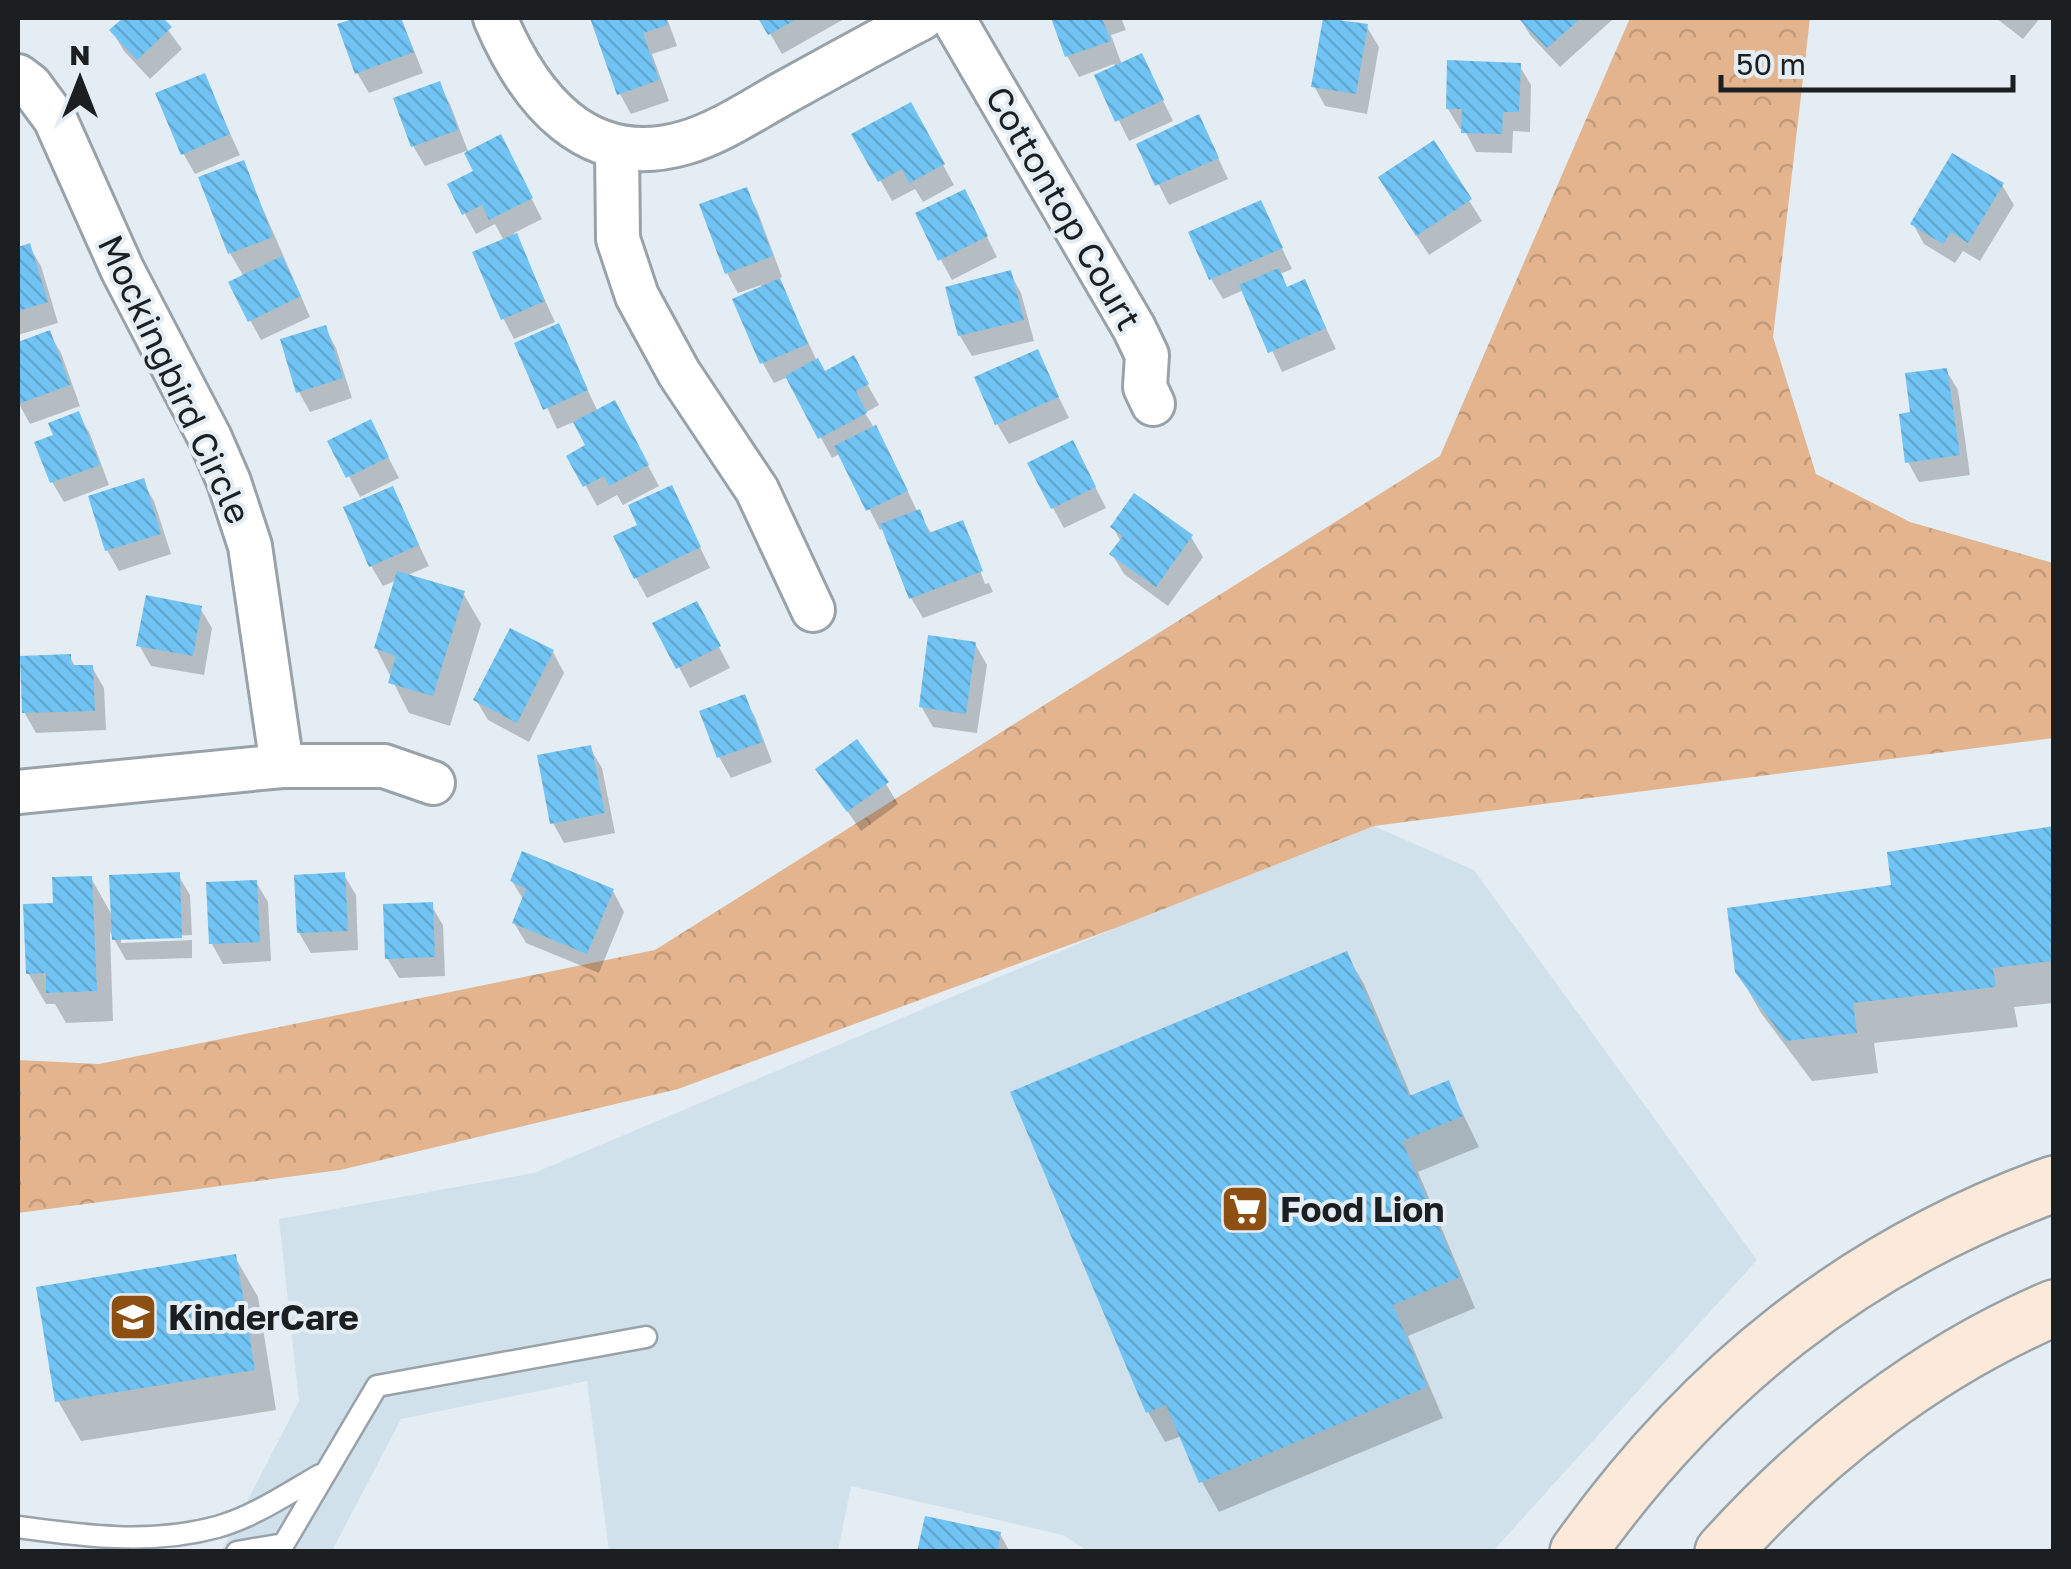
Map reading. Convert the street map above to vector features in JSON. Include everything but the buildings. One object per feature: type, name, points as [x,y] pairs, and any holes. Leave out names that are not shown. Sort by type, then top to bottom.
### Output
[{"type":"main road","points":[[1578,1552],[1644,1465],[1722,1382],[1783,1331],[1847,1287],[1962,1221],[2054,1184]]},
{"type":"main road","points":[[1723,1552],[1850,1432],[1950,1358],[2054,1308]]},
{"type":"street","points":[[495,18],[520,71],[558,115],[589,139],[648,150],[686,143],[922,18]]},
{"type":"street","name":"Cottontop Court","points":[[954,18],[1134,328],[1146,355],[1145,387],[1153,404]]},
{"type":"street","name":"Mockingbird Circle","points":[[18,76],[30,85],[55,119],[122,269],[230,482],[250,546],[282,766]]},
{"type":"street","points":[[617,147],[618,239],[632,285],[679,373],[757,490],[814,610]]},
{"type":"street","points":[[18,792],[282,766],[384,766],[432,783]]},
{"type":"lane","points":[[237,1552],[282,1548],[377,1386],[646,1336]]},
{"type":"lane","points":[[18,1526],[118,1538],[218,1527],[322,1474]]},
{"type":"shaded area","points":[[1374,826],[1474,870],[1757,1260],[1493,1551],[1088,1551],[1063,1535],[851,1486],[838,1551],[609,1551],[587,1381],[401,1419],[332,1551],[221,1552],[299,1401],[279,1219],[534,1173],[1118,927]]},
{"type":"green space","points":[[1630,18],[1810,18],[1773,337],[1816,474],[1910,522],[2053,563],[2053,738],[1374,826],[1118,927],[678,1089],[340,1170],[18,1213],[18,1060],[99,1064],[655,950],[1440,456]]},
{"type":"place","name":"Food Lion","points":[[1245,1209]]},
{"type":"place","name":"KinderCare","points":[[133,1317]]}]
